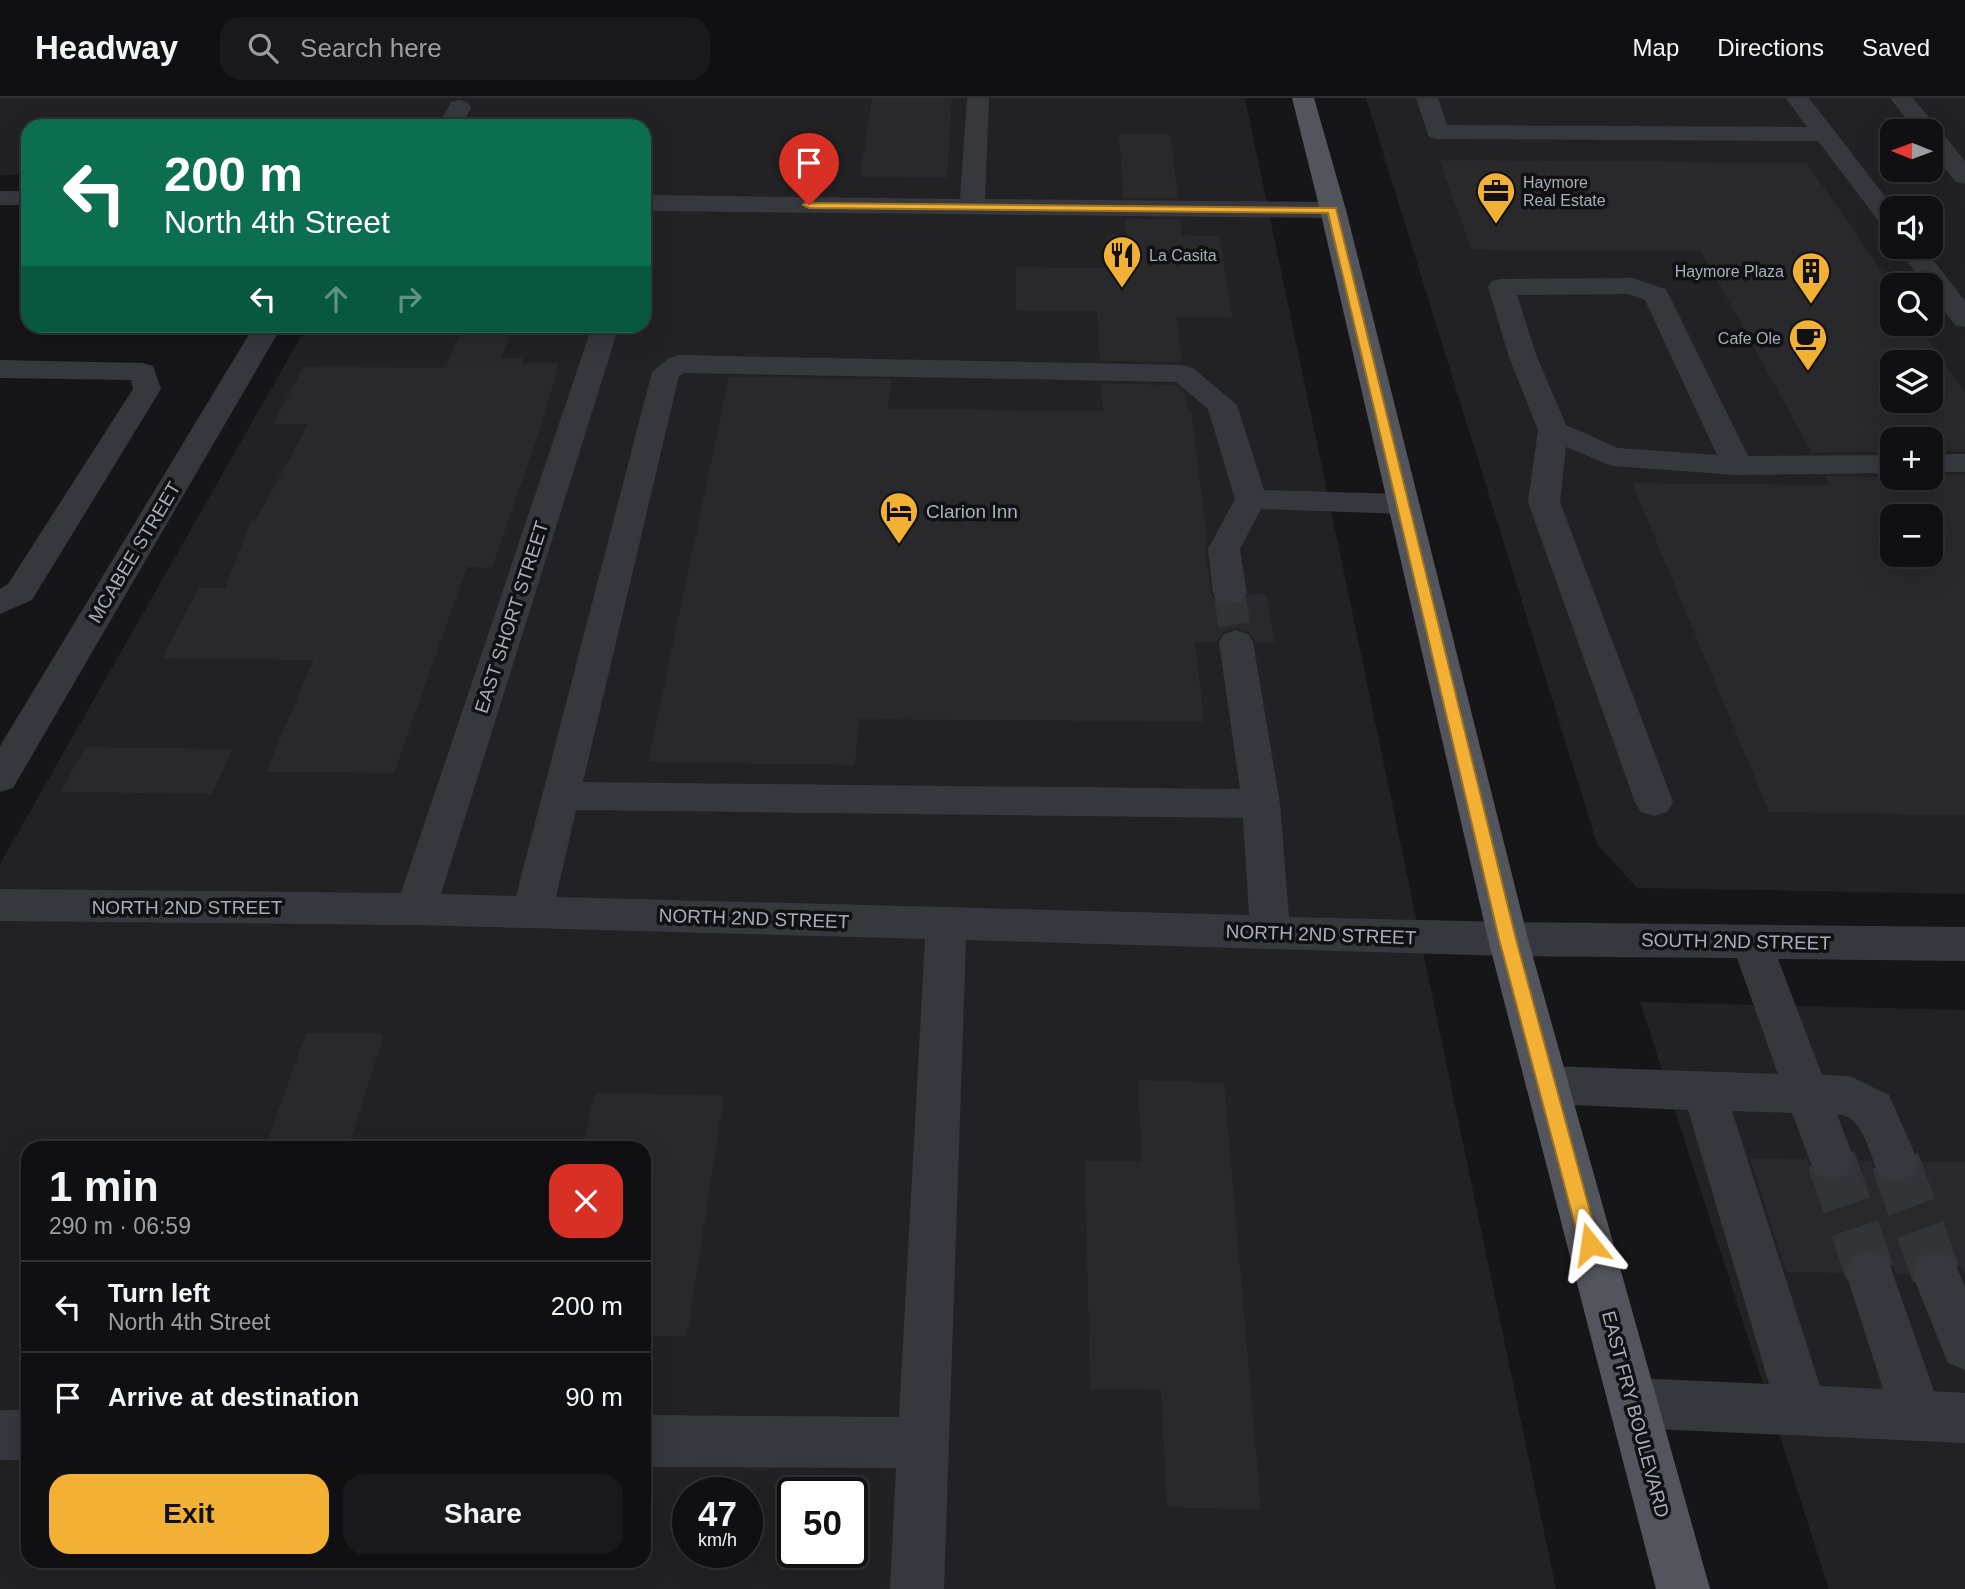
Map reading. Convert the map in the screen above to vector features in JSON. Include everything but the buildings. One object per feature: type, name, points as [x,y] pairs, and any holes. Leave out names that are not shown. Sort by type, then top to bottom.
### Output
[{"type":"main road","name":"EAST FRY BOULEVARD","points":[[1303,98],[1508,939],[1683,1589]]},
{"type":"street","points":[[972,206],[978,98]]},
{"type":"street","points":[[1427,98],[1437,132],[1825,134]]},
{"type":"street","points":[[1797,98],[1880,206]]},
{"type":"street","points":[[1902,98],[1919,119]]},
{"type":"street","points":[[1943,150],[1965,177]]},
{"type":"street","points":[[0,198],[21,198]]},
{"type":"street","points":[[651,204],[1332,210]]},
{"type":"street","points":[[1919,259],[1965,319]]},
{"type":"street","points":[[1654,802],[1544,502],[1553,429],[1523,356],[1501,287],[1632,286],[1657,295],[1737,466]]},
{"type":"street","name":"MCABEE STREET","points":[[0,778],[264,333]]},
{"type":"street","name":"EAST SHORT STREET","points":[[416,909],[604,333]]},
{"type":"street","points":[[532,912],[666,372],[679,364],[1183,374],[1222,405],[1251,499],[1224,549],[1230,593]]},
{"type":"street","points":[[0,369],[143,372],[147,388],[20,592],[0,603]]},
{"type":"street","points":[[1553,429],[1612,457],[1737,466],[1880,464]]},
{"type":"street","points":[[1943,463],[1965,463]]},
{"type":"street","points":[[1251,499],[1403,504]]},
{"type":"street","points":[[1236,642],[1261,804],[1270,933]]},
{"type":"street","points":[[562,796],[1261,804]]},
{"type":"street","name":"NORTH 2ND STREET","points":[[0,905],[416,909],[1508,939]]},
{"type":"street","points":[[917,1589],[946,924]]},
{"type":"street","name":"SOUTH 2ND STREET","points":[[1508,939],[1965,944]]},
{"type":"street","points":[[1751,942],[1831,1159]]},
{"type":"street","points":[[1547,1085],[1850,1094],[1873,1109],[1895,1161]]},
{"type":"street","points":[[1704,1091],[1802,1410]]},
{"type":"street","points":[[1633,1403],[1941,1417],[1870,1273]]},
{"type":"street","points":[[1936,1274],[1965,1346]]},
{"type":"street","points":[[0,1435],[21,1436]]},
{"type":"street","points":[[651,1441],[923,1443]]},
{"type":"shaded area","points":[[0,98],[1245,98],[1556,1589],[0,1589],[0,864],[303,333],[651,333],[651,119],[21,119],[21,175],[0,175]]},
{"type":"shaded area","points":[[1366,98],[1965,98],[1965,894],[1637,888],[1597,844]]},
{"type":"shaded area","points":[[1640,1002],[1965,1010],[1965,1589],[1829,1589]]},
{"type":"tunnel","points":[[1230,593],[1236,642]]},
{"type":"tunnel","points":[[1831,1159],[1870,1273]]},
{"type":"tunnel","points":[[1895,1161],[1936,1274]]},
{"type":"place","name":"Haymore Real Estate","points":[[1496,225]]},
{"type":"place","name":"La Casita","points":[[1122,289]]},
{"type":"place","name":"Haymore Plaza","points":[[1811,305]]},
{"type":"place","name":"Cafe Ole","points":[[1808,372]]},
{"type":"place","name":"Clarion Inn","points":[[899,545]]},
{"type":"route","points":[[809,205],[1332,210],[1508,939],[1590,1244]]}]
